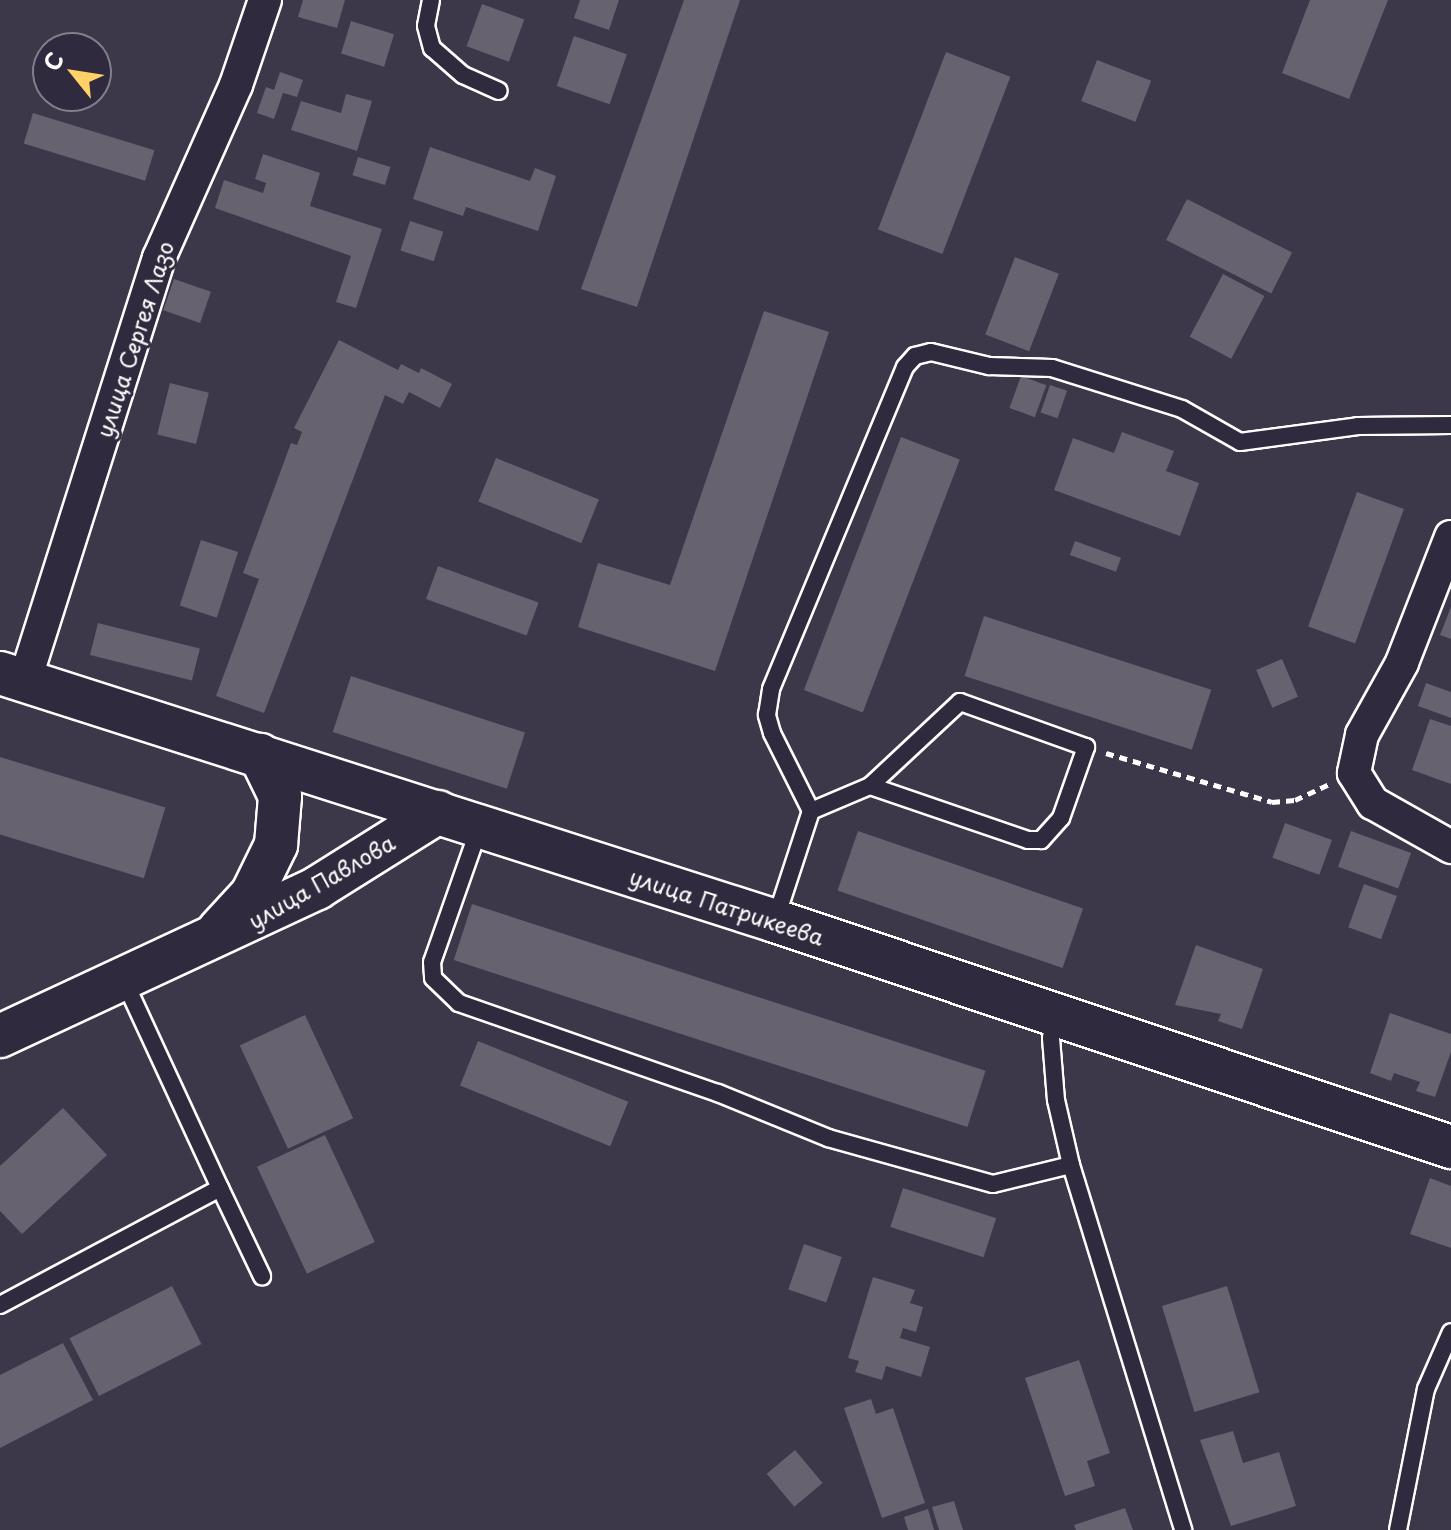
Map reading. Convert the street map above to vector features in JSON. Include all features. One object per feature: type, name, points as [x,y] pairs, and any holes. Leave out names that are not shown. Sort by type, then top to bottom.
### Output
[{"type":"street","name":"улица Сергея Лазо","points":[[16,678],[26,677],[159,258],[236,85],[265,0]]},
{"type":"street","points":[[1451,537],[1402,663],[1362,735],[1354,773],[1373,803],[1451,847]]},
{"type":"street","name":"улица Патрикеева","points":[[16,678],[775,921],[1451,1147]]},
{"type":"street","name":"улица Павлова","points":[[202,946],[252,894],[276,845],[280,796],[260,755]]},
{"type":"street","name":"улица Павлова","points":[[0,1036],[202,946],[317,888],[438,812]]},
{"type":"lane","points":[[431,0],[426,26],[432,48],[463,75],[499,91]]},
{"type":"lane","points":[[775,921],[811,811],[772,733],[767,715],[771,689],[905,367],[915,356],[931,352],[989,366],[1052,368],[1182,409],[1240,442],[1358,426],[1451,425]]},
{"type":"lane","points":[[811,811],[870,786],[960,702],[1086,747],[1061,818],[1041,840],[1028,840],[870,786]]},
{"type":"lane","points":[[480,826],[432,962],[433,978],[459,1003],[718,1093],[828,1138],[993,1184],[1071,1165]]},
{"type":"lane","points":[[124,980],[262,1276]]},
{"type":"lane","points":[[1055,1017],[1051,1038],[1056,1100],[1071,1165],[1183,1530]]},
{"type":"lane","points":[[0,1305],[220,1188]]},
{"type":"lane","points":[[1398,1530],[1426,1389],[1451,1332]]},
{"type":"path","points":[[1086,747],[1272,802],[1295,800],[1354,773]]},
{"type":"building","points":[[303,0],[345,0],[337,28],[298,17]]},
{"type":"building","points":[[580,0],[619,0],[609,30],[574,18]]},
{"type":"building","points":[[684,0],[740,0],[637,307],[581,289]]},
{"type":"building","points":[[1310,0],[1388,0],[1349,99],[1282,73]]},
{"type":"building","points":[[482,4],[524,19],[509,62],[467,46]]},
{"type":"building","points":[[351,21],[394,34],[384,67],[341,54]]},
{"type":"building","points":[[574,36],[627,54],[610,104],[557,86]]},
{"type":"building","points":[[946,52],[1010,77],[942,254],[878,229]]},
{"type":"building","points":[[1097,60],[1151,81],[1135,122],[1081,101]]},
{"type":"building","points":[[280,72],[303,80],[297,97],[283,93],[274,119],[257,113],[266,87],[274,90]]},
{"type":"building","points":[[346,94],[372,101],[357,151],[291,130],[301,101],[341,113]]},
{"type":"building","points":[[33,113],[154,150],[145,181],[24,144]]},
{"type":"building","points":[[430,147],[530,181],[535,168],[556,176],[538,231],[466,207],[463,216],[413,199]]},
{"type":"building","points":[[263,154],[320,173],[310,206],[382,229],[356,308],[336,302],[351,256],[215,208],[224,180],[263,193],[266,183],[255,179]]},
{"type":"building","points":[[358,157],[391,167],[385,185],[352,175]]},
{"type":"building","points":[[1187,199],[1292,253],[1271,294],[1166,240]]},
{"type":"building","points":[[410,221],[443,232],[434,261],[400,250]]},
{"type":"building","points":[[1015,257],[1059,274],[1029,351],[985,334]]},
{"type":"building","points":[[1223,274],[1264,296],[1231,359],[1190,337]]},
{"type":"building","points":[[174,279],[211,292],[200,323],[163,310]]},
{"type":"building","points":[[764,311],[829,332],[715,671],[578,627],[598,563],[670,585]]},
{"type":"building","points":[[339,340],[398,370],[401,364],[419,373],[421,368],[452,384],[440,408],[409,392],[403,404],[385,395],[264,713],[216,696],[259,579],[243,573],[291,443],[297,445],[302,432],[294,428]]},
{"type":"building","points":[[1021,376],[1046,385],[1035,417],[1009,408]]},
{"type":"building","points":[[170,383],[209,393],[196,444],[157,434]]},
{"type":"building","points":[[1050,385],[1067,391],[1058,418],[1041,412]]},
{"type":"building","points":[[1122,432],[1174,451],[1166,471],[1199,483],[1180,536],[1054,490],[1073,438],[1114,453]]},
{"type":"building","points":[[901,437],[960,460],[863,713],[804,690]]},
{"type":"building","points":[[496,458],[599,500],[581,543],[478,502]]},
{"type":"building","points":[[1357,492],[1404,509],[1355,643],[1308,626]]},
{"type":"building","points":[[201,540],[238,552],[217,618],[180,606]]},
{"type":"building","points":[[1075,541],[1121,558],[1116,572],[1070,555]]},
{"type":"building","points":[[438,566],[539,603],[527,635],[426,599]]},
{"type":"building","points":[[1451,607],[1451,639],[1440,635]]},
{"type":"building","points":[[984,616],[1211,690],[1192,750],[965,676]]},
{"type":"building","points":[[98,623],[200,648],[192,680],[90,655]]},
{"type":"building","points":[[1282,659],[1298,697],[1272,708],[1256,670]]},
{"type":"building","points":[[351,676],[525,733],[507,789],[333,732]]},
{"type":"building","points":[[1426,683],[1451,692],[1451,718],[1418,706]]},
{"type":"building","points":[[1430,719],[1451,726],[1451,784],[1412,770]]},
{"type":"building","points":[[0,757],[165,808],[144,878],[0,834]]},
{"type":"building","points":[[1285,823],[1332,840],[1319,875],[1272,858]]},
{"type":"building","points":[[858,831],[1083,908],[1063,968],[837,891]]},
{"type":"building","points":[[1351,831],[1411,853],[1398,889],[1338,867]]},
{"type":"building","points":[[1364,884],[1397,896],[1381,939],[1348,927]]},
{"type":"building","points":[[472,904],[986,1071],[967,1127],[454,960]]},
{"type":"building","points":[[1196,945],[1263,969],[1242,1029],[1218,1021],[1221,1014],[1175,1005]]},
{"type":"building","points":[[1390,1013],[1451,1034],[1451,1052],[1435,1097],[1416,1091],[1420,1082],[1394,1073],[1391,1081],[1370,1073]]},
{"type":"building","points":[[305,1015],[353,1118],[288,1149],[240,1045]]},
{"type":"building","points":[[478,1041],[628,1102],[610,1146],[460,1086]]},
{"type":"building","points":[[63,1108],[107,1155],[22,1234],[0,1211],[0,1166]]},
{"type":"building","points":[[325,1135],[375,1242],[307,1274],[257,1167]]},
{"type":"building","points":[[1430,1178],[1451,1186],[1451,1248],[1410,1234]]},
{"type":"building","points":[[903,1188],[996,1218],[984,1257],[890,1227]]},
{"type":"building","points":[[804,1244],[842,1257],[826,1302],[788,1289]]},
{"type":"building","points":[[873,1277],[915,1290],[910,1303],[923,1307],[916,1332],[903,1328],[900,1338],[930,1347],[921,1377],[886,1366],[882,1380],[855,1372],[859,1361],[848,1358]]},
{"type":"building","points":[[172,1286],[202,1344],[99,1396],[70,1338]]},
{"type":"building","points":[[1227,1286],[1259,1392],[1194,1412],[1162,1306]]},
{"type":"building","points":[[63,1343],[93,1400],[0,1448],[0,1375]]},
{"type":"building","points":[[1079,1360],[1110,1453],[1087,1461],[1095,1486],[1065,1496],[1025,1378]]},
{"type":"building","points":[[871,1399],[876,1414],[893,1408],[925,1503],[882,1518],[844,1408]]},
{"type":"building","points":[[1233,1431],[1243,1463],[1279,1452],[1296,1506],[1231,1526],[1200,1440]]},
{"type":"building","points":[[795,1450],[823,1483],[794,1507],[767,1474]]},
{"type":"building","points":[[954,1501],[963,1530],[939,1530],[932,1507]]},
{"type":"building","points":[[1125,1508],[1133,1530],[1076,1530],[1074,1525]]},
{"type":"building","points":[[928,1509],[934,1530],[908,1530],[904,1517]]}]
